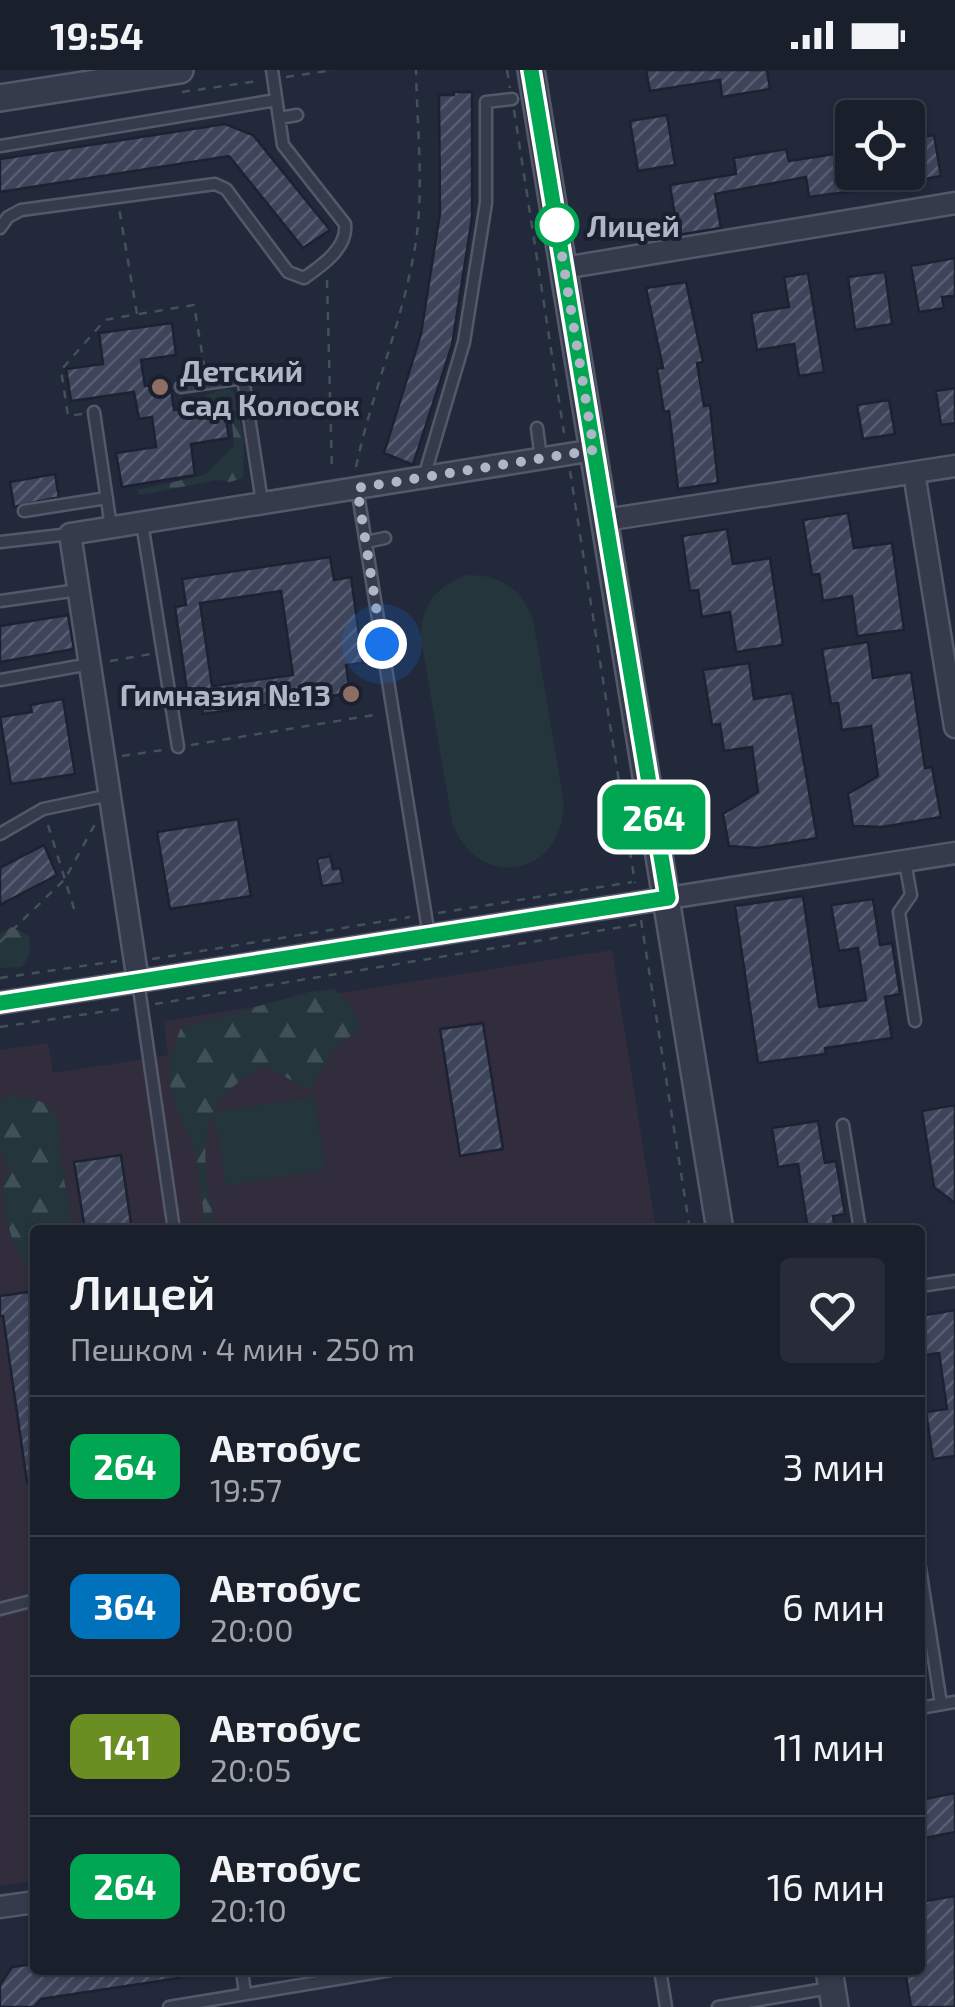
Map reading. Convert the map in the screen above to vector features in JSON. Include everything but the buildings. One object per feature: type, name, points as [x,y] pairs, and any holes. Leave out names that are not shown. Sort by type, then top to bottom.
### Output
[{"type":"street","points":[[0,98],[180,70]]},
{"type":"street","points":[[531,70],[719,1225]]},
{"type":"street","points":[[564,268],[955,202]]},
{"type":"street","points":[[136,967],[123,921],[106,759],[70,534],[594,450]]},
{"type":"street","points":[[606,520],[955,466]]},
{"type":"street","points":[[914,472],[955,728]]},
{"type":"street","points":[[0,1003],[136,967],[427,925],[638,903],[955,853]]},
{"type":"street","points":[[0,1907],[30,1903]]},
{"type":"lane","points":[[0,228],[8,217],[21,210],[215,184],[226,189],[288,272],[304,278],[342,244],[345,224],[284,145],[272,70]]},
{"type":"lane","points":[[423,478],[464,342],[486,202],[486,102],[512,99]]},
{"type":"lane","points":[[0,146],[276,100]]},
{"type":"lane","points":[[280,118],[297,115]]},
{"type":"lane","points":[[182,387],[244,378],[262,503]]},
{"type":"lane","points":[[94,412],[111,527]]},
{"type":"lane","points":[[537,428],[541,459]]},
{"type":"lane","points":[[357,488],[427,925]]},
{"type":"lane","points":[[24,512],[106,498]]},
{"type":"lane","points":[[142,522],[178,747]]},
{"type":"lane","points":[[4,542],[70,534]]},
{"type":"lane","points":[[366,542],[385,538]]},
{"type":"lane","points":[[0,601],[78,590]]},
{"type":"lane","points":[[0,680],[91,664]]},
{"type":"lane","points":[[0,834],[43,809],[110,794]]},
{"type":"lane","points":[[0,817],[16,825]]},
{"type":"lane","points":[[905,861],[910,895],[898,912],[915,1022]]},
{"type":"lane","points":[[136,967],[173,1225]]},
{"type":"lane","points":[[843,1125],[859,1225]]},
{"type":"lane","points":[[925,1285],[955,1280]]},
{"type":"lane","points":[[925,1600],[941,1704]]},
{"type":"lane","points":[[0,1608],[30,1601]]},
{"type":"lane","points":[[925,1707],[955,1702]]},
{"type":"lane","points":[[243,1975],[245,1994]]},
{"type":"lane","points":[[169,2007],[361,1975]]},
{"type":"lane","points":[[661,1975],[666,2007]]},
{"type":"lane","points":[[718,2007],[781,2002],[832,1988]]},
{"type":"path","points":[[357,488],[356,465],[400,320],[416,239],[420,168],[416,70]]},
{"type":"path","points":[[507,70],[689,1225]]},
{"type":"path","points":[[117,197],[137,314]]},
{"type":"path","points":[[327,258],[332,492]]},
{"type":"path","points":[[94,412],[68,416],[61,370],[105,320],[194,306],[207,384]]},
{"type":"path","points":[[91,664],[163,652]]},
{"type":"path","points":[[106,759],[393,712]]},
{"type":"path","points":[[0,942],[65,879],[110,794]]},
{"type":"path","points":[[43,809],[76,915]]},
{"type":"path","points":[[0,978],[136,967],[427,925],[638,903]]},
{"type":"path","points":[[0,1027],[142,1006],[638,903]]},
{"type":"shaded area","points":[[612,950],[655,1225],[30,1225],[30,1882],[0,1886],[0,1050],[48,1043],[53,1073],[168,1055],[164,1021]]},
{"type":"green space","points":[[222,389],[233,390],[244,439],[243,478],[140,495],[137,490],[205,475],[234,446],[231,410],[223,400],[210,404],[205,400],[207,395]]},
{"type":"green space","points":[[467,575],[508,585],[533,619],[564,804],[560,829],[549,848],[534,861],[517,867],[498,867],[480,859],[464,844],[452,822],[421,639],[432,599],[446,585]]},
{"type":"green space","points":[[12,927],[29,936],[30,953],[22,967],[0,968],[0,934]]},
{"type":"green space","points":[[335,989],[352,1007],[360,1028],[333,1050],[311,1090],[263,1066],[225,1094],[215,1109],[206,1142],[214,1225],[205,1225],[195,1153],[171,1088],[171,1058],[181,1028],[309,992]]},
{"type":"green space","points":[[10,1096],[42,1103],[56,1116],[58,1126],[72,1225],[30,1225],[30,1271],[16,1247],[4,1206],[3,1184],[10,1168],[0,1148],[2,1100]]},
{"type":"green space","points":[[314,1096],[325,1169],[226,1186],[214,1113]]},
{"type":"bus line","name":"264","points":[[0,1003],[668,898],[531,70]]},
{"type":"place","name":"Лицей","points":[[557,225]]},
{"type":"place","name":"Детский сад Колосок","points":[[160,387]]},
{"type":"place","name":"Гимназия №13","points":[[351,694]]},
{"type":"route","points":[[382,644],[357,488],[594,450],[557,225]]}]
